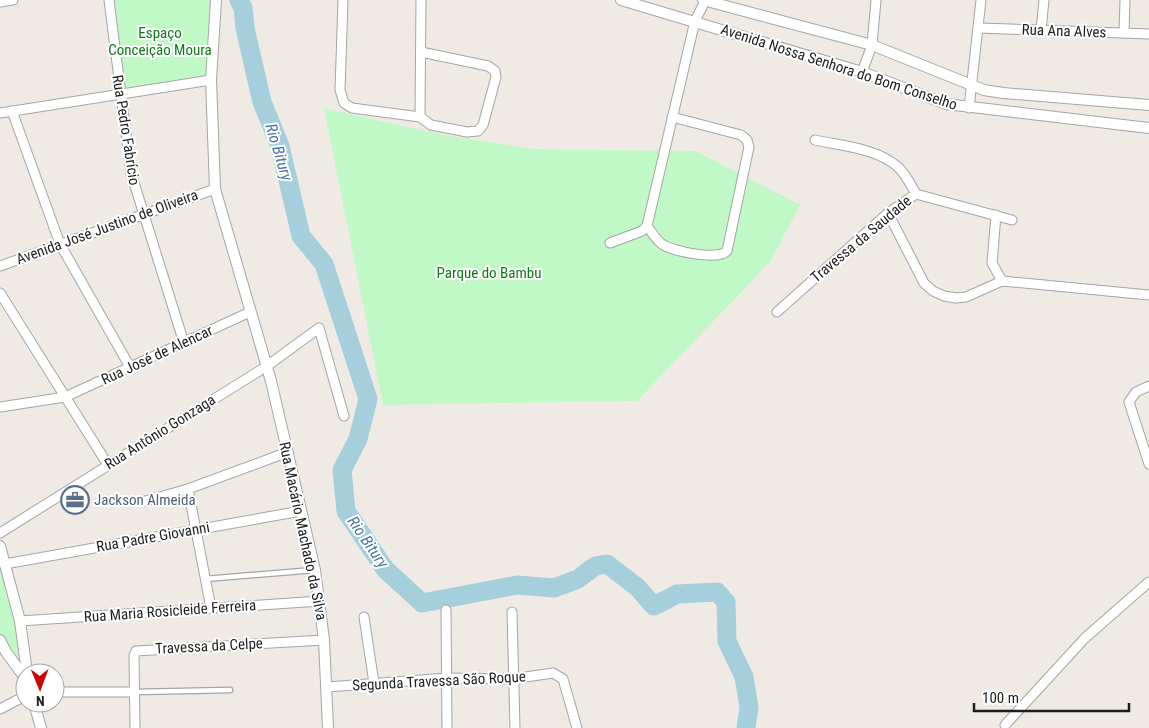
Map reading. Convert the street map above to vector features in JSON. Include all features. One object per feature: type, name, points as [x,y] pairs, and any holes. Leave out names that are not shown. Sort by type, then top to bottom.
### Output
[{"type":"street","points":[[0,2],[13,0]]},
{"type":"street","name":"Rua Pedro Fabrício","points":[[109,0],[130,174],[184,343]]},
{"type":"street","name":"Rua Macário Machado da Silva","points":[[216,0],[211,80],[215,189],[266,366],[288,452],[314,570],[320,601],[324,640],[328,728]]},
{"type":"street","points":[[343,0],[340,90],[342,100],[352,108],[420,117],[431,126],[467,132],[478,131],[483,125],[496,77],[495,71],[488,66],[421,52]]},
{"type":"street","points":[[420,117],[421,0]]},
{"type":"street","name":"Avenida Nossa Senhora do Bom Conselho","points":[[621,0],[695,20],[862,72],[946,104],[1149,128]]},
{"type":"street","points":[[610,243],[642,231],[647,226],[695,20],[704,0]]},
{"type":"street","name":"Avenida Nossa Senhora do Bom Conselho","points":[[704,0],[872,45],[972,85],[1002,93],[1149,105]]},
{"type":"street","points":[[862,72],[872,45],[876,0]]},
{"type":"street","points":[[969,108],[981,0]]},
{"type":"street","points":[[1041,30],[1044,0]]},
{"type":"street","points":[[1124,33],[1125,0]]},
{"type":"street","name":"Rua Ana Alves","points":[[979,28],[1149,34]]},
{"type":"street","points":[[0,113],[211,80]]},
{"type":"street","points":[[12,111],[60,244],[130,367]]},
{"type":"street","points":[[647,226],[660,244],[669,247],[714,257],[727,251],[750,147],[748,140],[741,135],[672,117]]},
{"type":"street","points":[[815,140],[869,152],[892,162],[900,169],[916,194]]},
{"type":"street","name":"Avenida José Justino de Oliveira","points":[[0,266],[215,189]]},
{"type":"street","name":"Travessa da Saudade","points":[[777,312],[888,213],[916,194],[1012,220]]},
{"type":"street","points":[[888,213],[924,283],[933,291],[944,296],[966,297],[1002,282],[1149,295]]},
{"type":"street","points":[[996,215],[992,262],[1002,282]]},
{"type":"street","points":[[0,292],[108,465]]},
{"type":"street","name":"Rua José de Alencar","points":[[0,408],[65,397],[250,312]]},
{"type":"street","name":"Rua Antônio Gonzaga","points":[[0,533],[266,366],[319,328],[344,416]]},
{"type":"street","points":[[1149,386],[1136,392],[1129,402],[1149,464]]},
{"type":"street","points":[[145,501],[188,489],[288,452]]},
{"type":"street","points":[[188,489],[211,608]]},
{"type":"street","name":"Rua Padre Giovanni","points":[[5,564],[301,511]]},
{"type":"street","points":[[0,547],[20,620],[26,663]]},
{"type":"street","points":[[1005,725],[1085,638],[1149,582]]},
{"type":"street","name":"Rua Maria Rosicleide Ferreira","points":[[20,620],[320,601]]},
{"type":"street","points":[[446,610],[447,728]]},
{"type":"street","points":[[512,612],[512,679],[515,728]]},
{"type":"street","points":[[364,617],[374,683]]},
{"type":"street","points":[[0,640],[3,653],[15,667]]},
{"type":"street","name":"Travessa da Celpe","points":[[135,692],[134,656],[136,651],[324,640]]},
{"type":"street","name":"Segunda Travessa São Roque","points":[[327,687],[447,678],[512,679],[557,674],[563,679],[577,728]]},
{"type":"street","points":[[65,692],[135,692],[135,728]]},
{"type":"street","points":[[0,709],[15,701]]},
{"type":"street","points":[[37,713],[41,728]]},
{"type":"lane","points":[[205,579],[314,570]]},
{"type":"lane","points":[[135,692],[230,690]]},
{"type":"green space","name":"Espaço Conceição Moura","points":[[113,0],[215,0],[209,78],[122,90]]},
{"type":"green space","name":"Parque do Bambu","points":[[324,108],[433,133],[534,149],[696,151],[800,205],[770,262],[637,401],[383,405]]},
{"type":"green space","points":[[0,555],[25,659],[13,662],[0,634]]},
{"type":"waterway","name":"Rio Bitury","points":[[239,0],[243,8],[245,28],[262,102],[280,146],[301,236],[324,264],[368,399],[358,439],[342,470],[346,511],[385,569],[422,603],[517,585],[554,588],[578,579],[595,566],[607,564],[637,587],[654,606],[677,594],[717,592],[726,602],[727,641],[744,677],[749,707],[746,728]]},
{"type":"place","name":"Jackson Almeida","points":[[75,500]]}]
